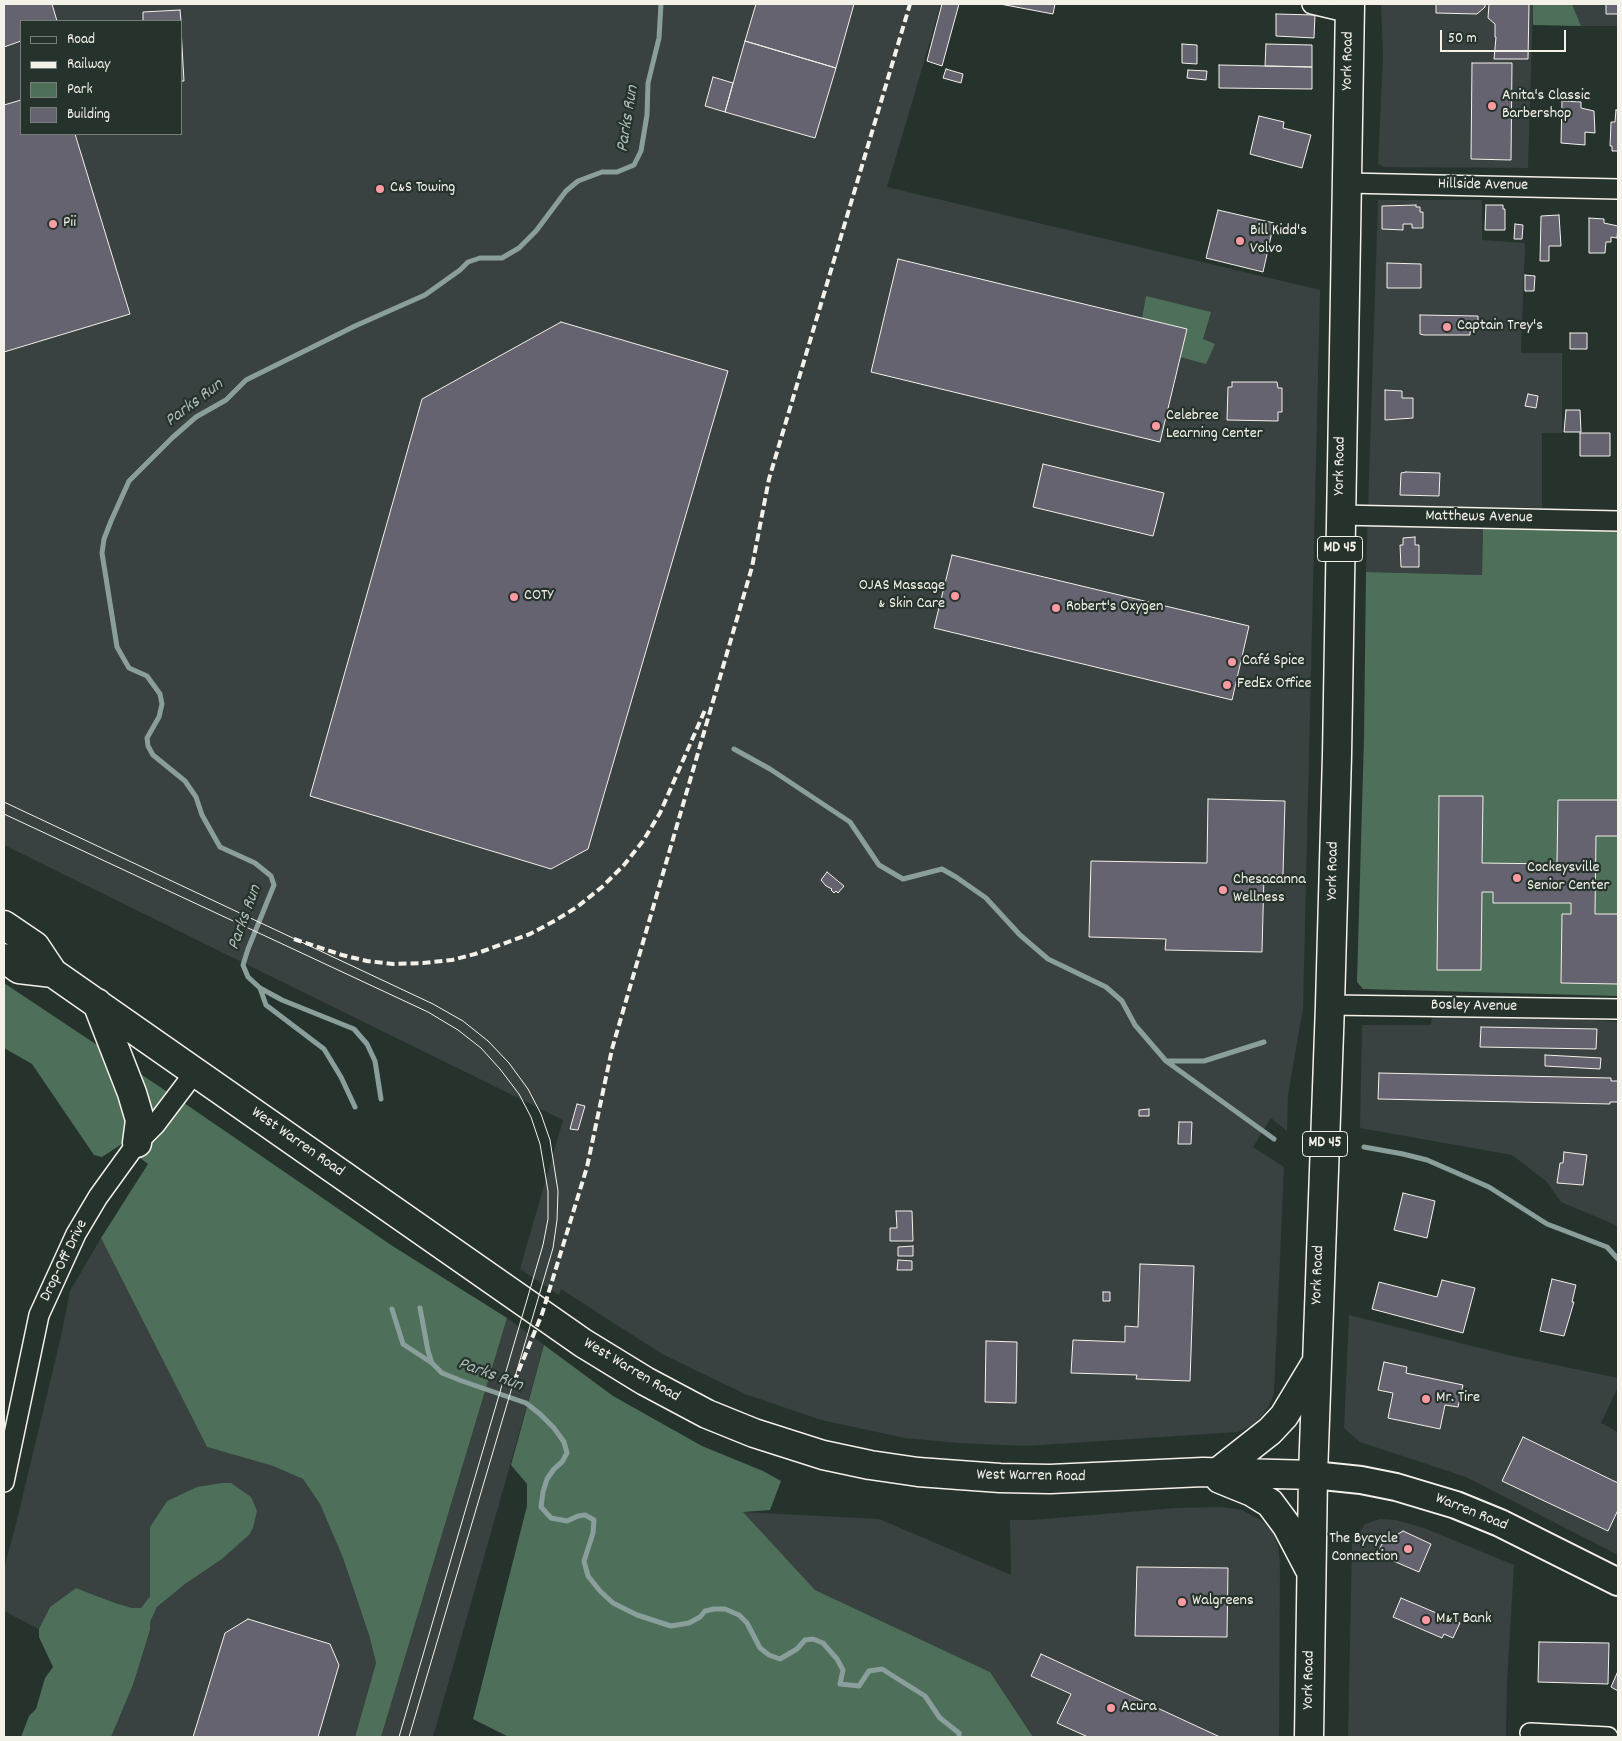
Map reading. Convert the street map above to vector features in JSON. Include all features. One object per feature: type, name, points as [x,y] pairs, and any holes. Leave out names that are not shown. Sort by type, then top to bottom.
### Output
[{"type":"main road","name":"York Road","points":[[1309,1737],[1316,1362],[1330,1005],[1337,745],[1350,9]]},
{"type":"main road","name":"West Warren Road","points":[[4,924],[35,946],[53,973],[583,1343],[678,1400],[707,1414],[754,1433],[823,1455],[870,1465],[957,1476],[1050,1479],[1210,1472],[1313,1475]]},
{"type":"main road","name":"West Warren Road","points":[[4,958],[19,968],[53,973]]},
{"type":"main road","points":[[97,1003],[132,1093],[140,1120],[137,1143]]},
{"type":"main road","points":[[1210,1472],[1270,1432],[1284,1416],[1316,1362]]},
{"type":"main road","points":[[1210,1472],[1252,1492],[1270,1503],[1287,1526],[1311,1572]]},
{"type":"street","points":[[1312,4],[1350,9]]},
{"type":"street","name":"Hillside Avenue","points":[[1347,183],[1618,189]]},
{"type":"street","name":"Matthews Avenue","points":[[1340,515],[1618,520]]},
{"type":"street","name":"Bosley Avenue","points":[[1330,1005],[1618,1009]]},
{"type":"street","name":"Drop-Off Drive","points":[[4,1482],[39,1315],[76,1234],[98,1197],[137,1143],[155,1125],[195,1072]]},
{"type":"street","name":"Warren Road","points":[[1313,1475],[1396,1486],[1456,1505],[1500,1523],[1618,1582]]},
{"type":"street","points":[[1530,1733],[1608,1737]]},
{"type":"shaded area","points":[[4,4],[941,4],[887,187],[1320,290],[1303,1009],[1288,1094],[1287,1131],[1271,1118],[1253,1147],[1284,1167],[1274,1393],[1270,1404],[1262,1416],[1251,1426],[1237,1432],[1025,1446],[905,1438],[821,1420],[745,1394],[662,1354],[561,1289],[559,1295],[520,1269],[563,1120],[4,845]]},
{"type":"shaded area","points":[[1381,4],[1533,4],[1528,168],[1384,167],[1378,164],[1383,56]]},
{"type":"shaded area","points":[[1572,4],[1618,4],[1618,26],[1581,26]]},
{"type":"shaded area","points":[[1378,200],[1482,200],[1482,240],[1525,243],[1521,353],[1562,353],[1562,433],[1542,433],[1542,508],[1483,507],[1482,575],[1366,572]]},
{"type":"shaded area","points":[[1523,1015],[1618,1022],[1618,1226],[1561,1202],[1547,1182],[1512,1155],[1360,1128],[1362,1025],[1431,1025],[1432,1016]]},
{"type":"shaded area","points":[[101,1238],[207,1447],[273,1466],[303,1479],[320,1504],[343,1558],[369,1635],[376,1663],[355,1737],[111,1737],[133,1685],[150,1630],[150,1622],[157,1607],[185,1584],[222,1559],[249,1535],[197,1487],[167,1501],[150,1527],[150,1596],[141,1608],[132,1608],[115,1603],[76,1588],[50,1607],[39,1629],[4,1611],[4,1568],[62,1332],[70,1291]]},
{"type":"shaded area","points":[[1349,1315],[1508,1355],[1618,1378],[1618,1387],[1601,1423],[1618,1432],[1618,1555],[1466,1477],[1360,1442],[1344,1428]]},
{"type":"shaded area","points":[[507,1318],[544,1345],[433,1737],[381,1737]]},
{"type":"shaded area","points":[[1222,1507],[1242,1510],[1264,1522],[1273,1533],[1278,1546],[1280,1564],[1279,1737],[1033,1737],[990,1672],[815,1590],[742,1512],[879,1519],[1011,1575],[1010,1520],[1032,1520],[1176,1508]]},
{"type":"shaded area","points":[[1380,1519],[1396,1520],[1424,1528],[1514,1565],[1507,1682],[1506,1737],[1348,1737],[1352,1543],[1365,1524]]},
{"type":"green space","points":[[1533,4],[1572,4],[1581,26],[1533,25]]},
{"type":"green space","points":[[1146,296],[1211,312],[1203,339],[1215,344],[1206,364],[1180,357],[1142,319]]},
{"type":"green space","points":[[1483,524],[1618,527],[1618,996],[1363,989],[1357,982],[1364,737],[1366,572],[1482,575]]},
{"type":"green space","points":[[4,983],[187,1105],[391,1245],[507,1318],[381,1737],[355,1737],[376,1663],[369,1635],[343,1558],[320,1504],[303,1479],[273,1466],[207,1447],[101,1238],[148,1164],[122,1144],[102,1157],[94,1155],[32,1064],[4,1048]]},
{"type":"green space","points":[[544,1345],[613,1396],[702,1446],[763,1471],[781,1481],[770,1510],[743,1512],[815,1590],[990,1672],[1033,1737],[509,1737],[473,1719],[527,1506],[527,1484],[511,1465]]},
{"type":"green space","points":[[231,1483],[251,1497],[257,1511],[253,1528],[249,1535],[222,1559],[185,1584],[157,1607],[150,1622],[150,1630],[133,1685],[111,1737],[21,1737],[29,1716],[36,1709],[45,1678],[53,1667],[39,1637],[39,1629],[50,1607],[76,1588],[115,1603],[132,1608],[141,1608],[150,1596],[150,1527],[167,1501],[197,1487]]},
{"type":"building","points":[[4,4],[52,4],[57,20],[20,20],[20,41],[4,47]]},
{"type":"building","points":[[756,4],[854,4],[836,68],[745,41]]},
{"type":"building","points":[[942,4],[959,4],[942,66],[927,61]]},
{"type":"building","points":[[1000,4],[1055,4],[1053,14]]},
{"type":"building","points":[[1436,4],[1485,4],[1485,7],[1477,14],[1436,13]]},
{"type":"building","points":[[1489,4],[1529,4],[1528,59],[1494,59],[1495,24],[1488,18]]},
{"type":"building","points":[[1606,4],[1618,4],[1618,14],[1606,14]]},
{"type":"building","points":[[180,10],[181,20],[143,20],[143,12]]},
{"type":"building","points":[[1276,14],[1315,15],[1314,38],[1276,36]]},
{"type":"building","points":[[745,41],[836,68],[815,138],[725,112]]},
{"type":"building","points":[[1182,44],[1197,45],[1197,64],[1182,63]]},
{"type":"building","points":[[1266,44],[1312,45],[1312,67],[1265,66]]},
{"type":"building","points":[[182,46],[184,81],[182,81]]},
{"type":"building","points":[[1472,63],[1512,63],[1511,160],[1471,159]]},
{"type":"building","points":[[1219,65],[1312,67],[1312,89],[1219,88]]},
{"type":"building","points":[[946,69],[963,74],[961,83],[943,78]]},
{"type":"building","points":[[1188,70],[1207,71],[1206,80],[1187,78]]},
{"type":"building","points":[[713,77],[733,83],[725,112],[705,106]]},
{"type":"building","name":"Pii","points":[[20,100],[20,135],[75,135],[130,314],[4,352],[4,105]]},
{"type":"building","points":[[1562,101],[1581,102],[1581,108],[1594,111],[1595,133],[1585,132],[1585,145],[1561,143]]},
{"type":"building","points":[[1616,110],[1618,110],[1618,151],[1612,151],[1612,146],[1610,146],[1611,122],[1615,122]]},
{"type":"building","points":[[1259,116],[1284,122],[1283,128],[1311,135],[1302,168],[1250,154]]},
{"type":"building","points":[[1416,205],[1416,207],[1420,207],[1420,212],[1423,212],[1423,228],[1412,228],[1412,224],[1403,224],[1403,230],[1382,229],[1382,206]]},
{"type":"building","points":[[1486,205],[1503,205],[1503,209],[1505,209],[1505,230],[1485,230]]},
{"type":"building","name":"Bill Kidd's Volvo","points":[[1218,210],[1274,223],[1263,272],[1206,258]]},
{"type":"building","points":[[1559,215],[1561,246],[1549,246],[1549,261],[1540,261],[1541,216]]},
{"type":"building","points":[[1589,218],[1604,219],[1604,223],[1618,226],[1617,238],[1611,237],[1611,242],[1606,242],[1605,253],[1589,253]]},
{"type":"building","points":[[1515,224],[1523,225],[1522,239],[1514,239]]},
{"type":"building","points":[[898,259],[1187,329],[1160,442],[871,372]]},
{"type":"building","points":[[1387,263],[1421,264],[1421,288],[1387,288]]},
{"type":"building","points":[[1525,275],[1535,276],[1534,291],[1525,291]]},
{"type":"building","name":"Captain Trey's","points":[[1420,315],[1478,316],[1478,322],[1474,322],[1474,332],[1470,332],[1470,335],[1424,335],[1420,334]]},
{"type":"building","name":"COTY","points":[[561,322],[728,371],[588,849],[551,869],[310,796],[422,399]]},
{"type":"building","points":[[1570,333],[1587,333],[1587,349],[1570,349]]},
{"type":"building","points":[[1232,382],[1277,382],[1278,388],[1282,388],[1282,412],[1278,412],[1278,421],[1227,420],[1228,387],[1232,387]]},
{"type":"building","points":[[1385,390],[1402,391],[1402,398],[1413,398],[1413,418],[1385,420]]},
{"type":"building","points":[[1528,394],[1538,396],[1536,408],[1525,406]]},
{"type":"building","points":[[1566,410],[1580,410],[1581,432],[1564,432]]},
{"type":"building","points":[[1580,433],[1610,433],[1610,456],[1580,456]]},
{"type":"building","points":[[1043,464],[1164,493],[1153,536],[1033,507]]},
{"type":"building","points":[[1401,473],[1440,473],[1439,496],[1400,495]]},
{"type":"building","points":[[1415,537],[1415,545],[1419,545],[1419,567],[1401,567],[1400,545],[1403,545],[1403,538]]},
{"type":"building","points":[[952,555],[1249,626],[1232,700],[934,628]]},
{"type":"building","name":"Cockeysville Senior Center","points":[[1439,796],[1483,796],[1482,863],[1557,864],[1558,800],[1618,800],[1618,836],[1596,836],[1595,914],[1618,914],[1618,984],[1561,983],[1562,914],[1571,914],[1571,903],[1493,903],[1493,892],[1482,892],[1481,970],[1437,970]]},
{"type":"building","points":[[1208,799],[1285,801],[1283,875],[1264,875],[1262,952],[1165,950],[1166,939],[1089,937],[1091,861],[1207,863]]},
{"type":"building","points":[[827,872],[844,886],[838,893],[836,891],[834,893],[821,880]]},
{"type":"building","points":[[1481,1027],[1597,1029],[1596,1049],[1480,1047]]},
{"type":"building","points":[[1545,1055],[1601,1058],[1600,1069],[1545,1066]]},
{"type":"building","points":[[1379,1073],[1611,1078],[1611,1081],[1618,1081],[1618,1102],[1610,1102],[1610,1104],[1378,1099]]},
{"type":"building","points":[[577,1104],[585,1106],[578,1130],[570,1129]]},
{"type":"building","points":[[1149,1109],[1149,1116],[1139,1116],[1139,1110]]},
{"type":"building","points":[[1179,1122],[1192,1122],[1191,1144],[1178,1144]]},
{"type":"building","points":[[1564,1152],[1587,1155],[1583,1185],[1557,1183]]},
{"type":"building","points":[[1403,1193],[1435,1201],[1427,1238],[1394,1230]]},
{"type":"building","points":[[896,1211],[912,1211],[913,1241],[890,1241],[890,1228],[897,1228]]},
{"type":"building","points":[[913,1246],[913,1256],[898,1256],[898,1247]]},
{"type":"building","points":[[898,1260],[912,1261],[912,1270],[897,1270]]},
{"type":"building","points":[[1140,1264],[1194,1266],[1190,1381],[1136,1379],[1137,1375],[1071,1373],[1073,1340],[1125,1342],[1125,1326],[1138,1327]]},
{"type":"building","points":[[1552,1279],[1576,1285],[1572,1302],[1574,1302],[1564,1336],[1540,1331]]},
{"type":"building","points":[[1442,1280],[1475,1288],[1463,1333],[1372,1309],[1379,1282],[1437,1297]]},
{"type":"building","points":[[1103,1292],[1110,1292],[1110,1301],[1103,1301]]},
{"type":"building","points":[[986,1341],[1017,1342],[1016,1403],[985,1402]]},
{"type":"building","name":"Mr. Tire","points":[[1384,1362],[1407,1367],[1406,1373],[1463,1385],[1458,1407],[1445,1405],[1440,1429],[1388,1418],[1393,1393],[1378,1390]]},
{"type":"building","points":[[1523,1437],[1618,1483],[1618,1510],[1608,1531],[1502,1481]]},
{"type":"building","points":[[1403,1531],[1431,1544],[1419,1572],[1377,1554],[1382,1544]]},
{"type":"building","name":"Walgreens","points":[[1137,1567],[1228,1568],[1227,1637],[1135,1636]]},
{"type":"building","name":"M&T Bank","points":[[1401,1598],[1460,1623],[1453,1638],[1444,1634],[1442,1638],[1393,1617]]},
{"type":"building","points":[[248,1619],[330,1644],[339,1665],[318,1737],[193,1737],[225,1633]]},
{"type":"building","points":[[1539,1642],[1609,1643],[1608,1684],[1538,1682]]},
{"type":"building","name":"Acura","points":[[1041,1654],[1220,1737],[1088,1737],[1057,1723],[1071,1694],[1031,1676]]},
{"type":"building","points":[[1618,1671],[1618,1691],[1611,1687]]},
{"type":"waterway","name":"Parks Run","points":[[381,1099],[375,1061],[367,1044],[354,1029],[282,1000],[260,988],[248,977],[243,965],[274,885],[271,876],[255,863],[220,847],[202,815],[196,797],[185,781],[153,755],[148,746],[147,738],[159,717],[162,704],[160,694],[147,676],[129,668],[117,647],[102,553],[104,539],[129,481],[196,417],[226,400],[246,380],[355,326],[425,295],[468,262],[480,258],[502,258],[519,248],[536,231],[566,191],[578,181],[602,172],[617,172],[634,165],[641,151],[647,115],[648,83],[659,38],[661,4]]},
{"type":"waterway","points":[[734,749],[770,769],[850,822],[879,865],[903,879],[942,869],[986,898],[1020,935],[1048,959],[1106,987],[1122,1001],[1135,1025],[1166,1061],[1274,1139]]},
{"type":"waterway","name":"Parks Run","points":[[260,988],[266,1005],[324,1049],[341,1077],[355,1107]]},
{"type":"waterway","points":[[1166,1061],[1204,1061],[1264,1042]]},
{"type":"waterway","points":[[1364,1147],[1427,1160],[1489,1187],[1547,1224],[1607,1247],[1618,1259]]},
{"type":"waterway","name":"Parks Run","points":[[420,1308],[432,1363],[442,1373],[526,1403],[554,1428],[564,1442],[567,1453],[562,1462],[547,1479],[541,1507],[551,1518],[567,1521],[585,1515],[594,1520],[593,1533],[584,1561],[588,1576],[613,1603],[637,1615],[671,1626],[689,1623],[700,1617],[705,1611],[725,1609],[739,1615],[747,1623],[760,1648],[769,1655],[780,1659],[797,1649],[805,1640],[813,1639],[823,1643],[837,1659],[843,1670],[840,1684],[859,1686],[869,1671],[882,1669],[925,1696],[940,1718],[959,1733],[959,1737]]},
{"type":"waterway","name":"Parks Run","points":[[392,1309],[403,1344],[432,1363]]},
{"type":"tram line","points":[[4,802],[433,1004],[463,1021],[488,1041],[509,1063],[528,1089],[541,1114],[550,1140],[558,1191],[557,1220],[553,1248],[409,1737]]},
{"type":"tram line","points":[[4,814],[428,1012],[458,1030],[481,1048],[519,1094],[531,1117],[540,1144],[548,1191],[548,1219],[543,1245],[399,1737]]},
{"type":"railway","points":[[514,1382],[542,1314],[587,1167],[612,1049],[752,567],[769,479],[910,4]]},
{"type":"railway","points":[[294,939],[367,961],[393,964],[423,963],[452,960],[475,954],[530,934],[556,920],[577,907],[602,887],[624,865],[643,841],[660,813],[705,710]]},
{"type":"place","name":"Anita's Classic Barbershop","points":[[1492,106]]},
{"type":"place","name":"C&S Towing","points":[[380,189]]},
{"type":"place","name":"Pii","points":[[53,224]]},
{"type":"place","name":"Bill Kidd's Volvo","points":[[1240,241]]},
{"type":"place","name":"Captain Trey's","points":[[1447,327]]},
{"type":"place","name":"Celebree Learning Center","points":[[1156,426]]},
{"type":"place","name":"OJAS Massage & Skin Care","points":[[955,596]]},
{"type":"place","name":"COTY","points":[[514,597]]},
{"type":"place","name":"Robert's Oxygen","points":[[1056,608]]},
{"type":"place","name":"Café Spice","points":[[1232,662]]},
{"type":"place","name":"FedEx Office","points":[[1227,685]]},
{"type":"place","name":"Cockeysville Senior Center","points":[[1517,878]]},
{"type":"place","name":"Chesacanna Wellness","points":[[1223,890]]},
{"type":"place","name":"Mr. Tire","points":[[1426,1399]]},
{"type":"place","name":"The Bycycle Connection","points":[[1408,1549]]},
{"type":"place","name":"Walgreens","points":[[1182,1602]]},
{"type":"place","name":"M&T Bank","points":[[1426,1620]]},
{"type":"place","name":"Acura","points":[[1111,1708]]}]
